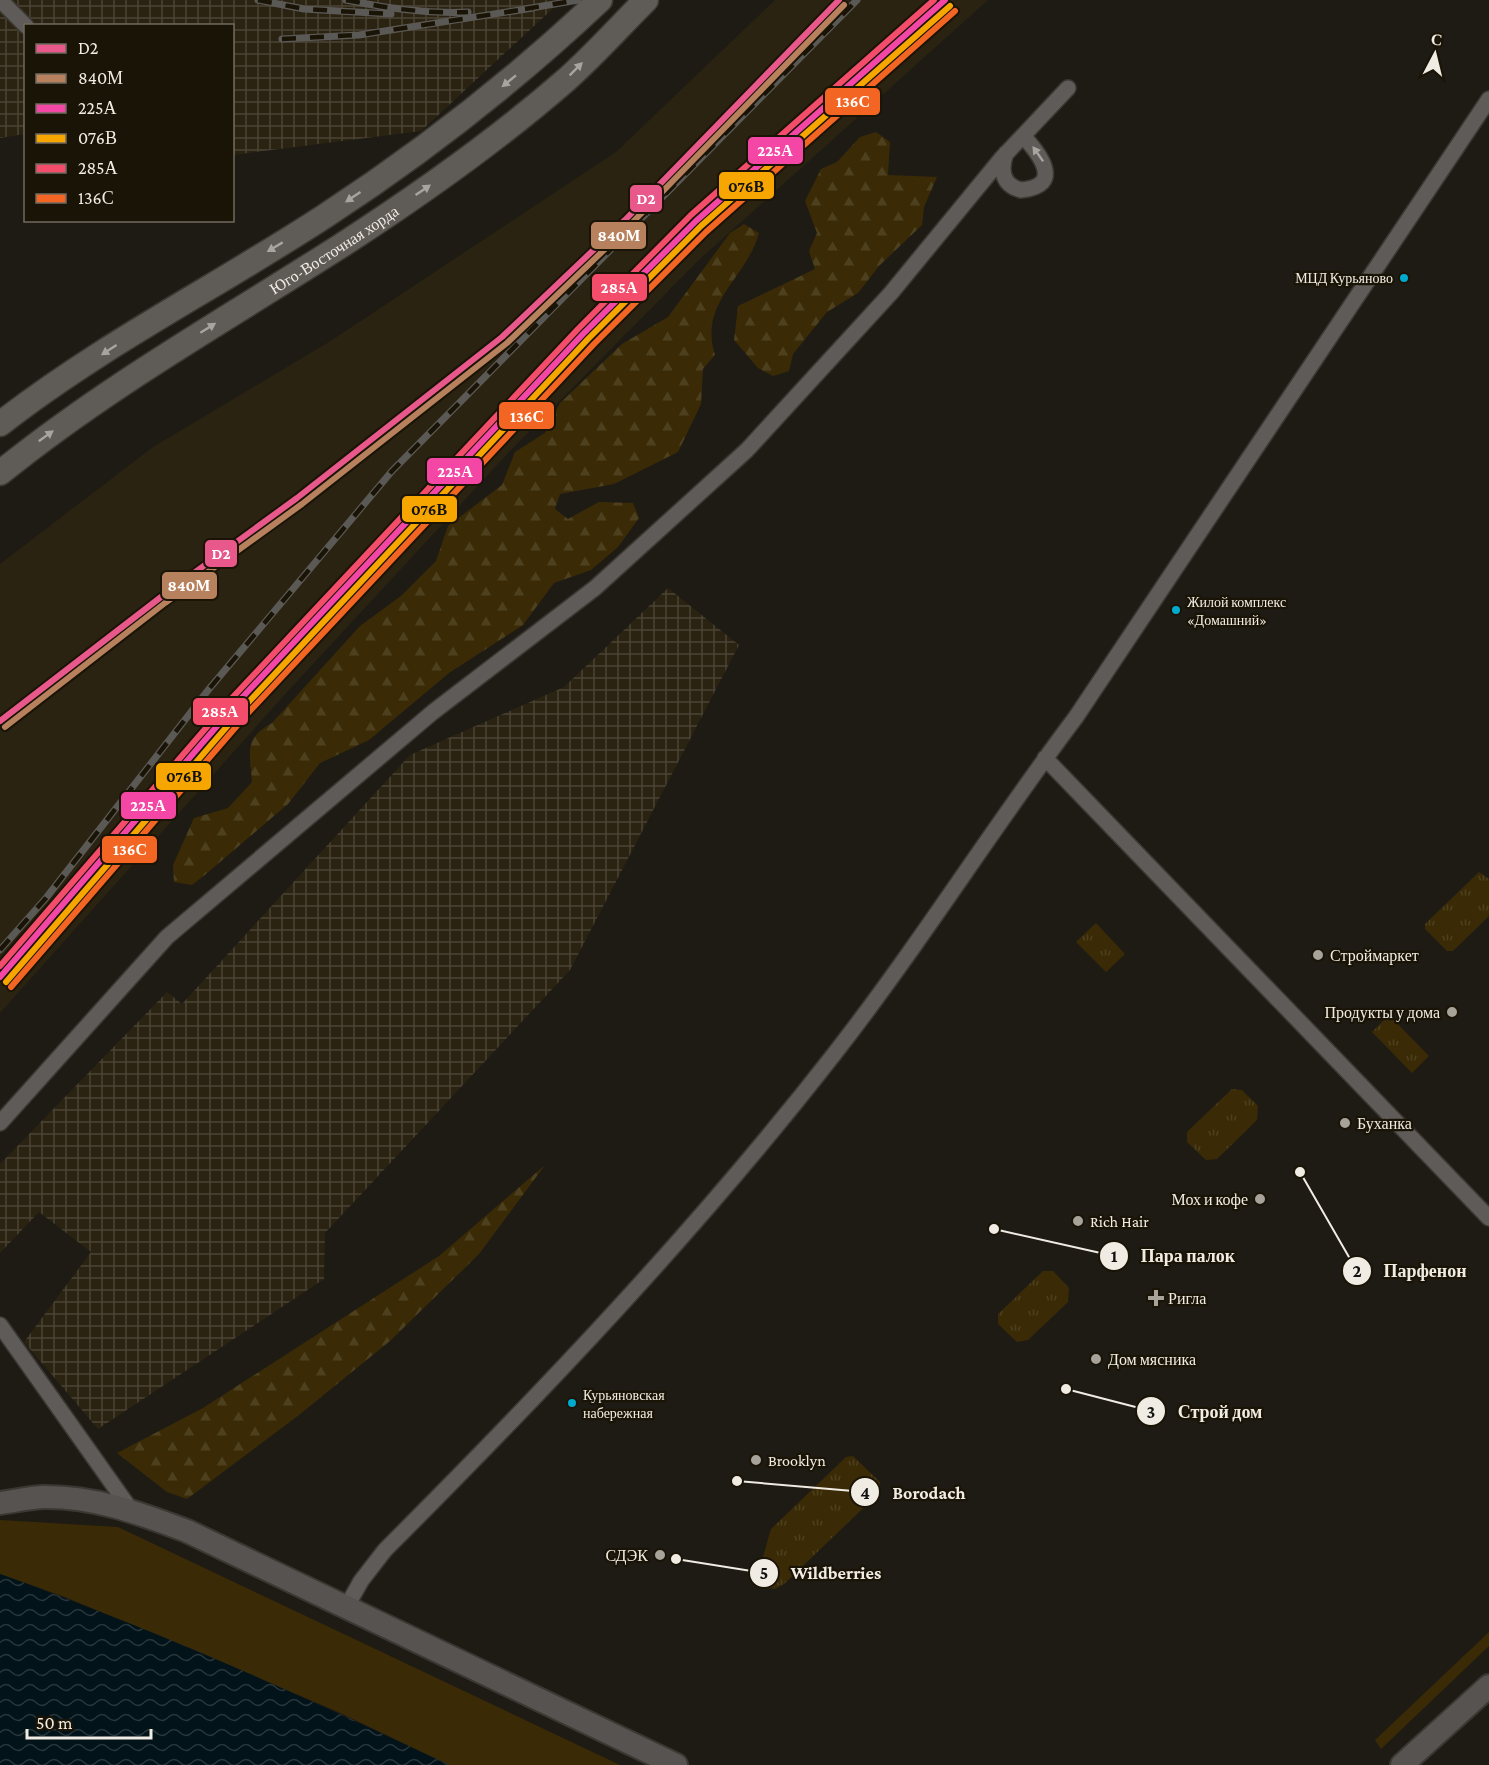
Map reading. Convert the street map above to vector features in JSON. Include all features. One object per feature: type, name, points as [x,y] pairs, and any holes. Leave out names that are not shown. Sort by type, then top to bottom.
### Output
[{"type":"main road","name":"Юго-Восточная хорда","points":[[0,424],[156,320],[324,217],[435,141],[544,53],[600,0]]},
{"type":"main road","name":"Юго-Восточная хорда","points":[[0,473],[42,438],[173,349],[340,246],[453,169],[566,79],[646,0]]},
{"type":"main road","points":[[0,1503],[40,1497],[85,1499],[131,1510],[187,1531],[676,1765]]},
{"type":"main road","points":[[1402,1765],[1489,1686]]},
{"type":"street","points":[[0,0],[24,24]]},
{"type":"street","points":[[0,1122],[167,937],[433,712],[595,588],[747,450],[891,293],[1006,153],[1068,88]]},
{"type":"street","points":[[347,1606],[361,1581],[385,1550],[542,1392],[648,1277],[834,1055],[913,948],[1157,597],[1489,99]]},
{"type":"street","points":[[967,202],[979,192],[989,189],[1022,190],[1036,187],[1045,175],[1044,160],[1023,136]]},
{"type":"street","points":[[1006,153],[1002,170],[1008,184],[1014,188]]},
{"type":"street","points":[[1045,758],[1489,1218]]},
{"type":"street","points":[[0,1325],[131,1510]]},
{"type":"shaded area","points":[[0,0],[562,0],[421,131],[234,155],[234,24],[24,24],[24,134],[0,138]]},
{"type":"shaded area","points":[[775,0],[988,0],[700,259],[511,450],[289,690],[0,1013],[0,564],[153,447],[329,342],[616,152]]},
{"type":"shaded area","points":[[668,588],[739,645],[570,970],[325,1233],[324,1279],[98,1429],[24,1342],[91,1252],[39,1212],[0,1253],[0,1164],[167,992],[182,1004],[410,755],[564,687]]},
{"type":"green space","points":[[876,132],[890,142],[888,175],[937,177],[924,207],[922,225],[879,266],[858,293],[827,312],[793,354],[789,371],[773,376],[758,368],[734,340],[738,306],[815,269],[809,251],[817,233],[805,201],[821,169],[837,162],[860,137]]},
{"type":"green space","points":[[744,224],[759,233],[745,264],[718,305],[713,320],[712,336],[715,355],[703,369],[701,404],[678,452],[614,484],[560,494],[555,509],[568,519],[599,502],[633,503],[639,518],[618,547],[591,570],[554,583],[523,625],[449,673],[369,740],[320,763],[288,804],[192,885],[174,882],[173,865],[194,818],[228,808],[252,782],[250,748],[256,735],[272,723],[360,626],[401,596],[436,561],[448,526],[502,485],[515,452],[545,433],[560,403],[622,344],[668,317],[730,233]]},
{"type":"green space","points":[[1479,872],[1489,879],[1489,916],[1453,951],[1447,951],[1425,929],[1425,924]]},
{"type":"green space","points":[[1096,923],[1125,954],[1106,972],[1076,942]]},
{"type":"green space","points":[[1389,1015],[1429,1056],[1412,1073],[1372,1032]]},
{"type":"green space","points":[[1232,1089],[1242,1090],[1258,1106],[1257,1120],[1217,1159],[1206,1160],[1187,1142],[1187,1132]]},
{"type":"green space","points":[[545,1165],[479,1254],[390,1341],[299,1415],[187,1499],[167,1492],[117,1453],[203,1408],[439,1256]]},
{"type":"green space","points":[[1043,1271],[1053,1271],[1069,1288],[1068,1302],[1028,1340],[1017,1342],[998,1324],[998,1314]]},
{"type":"green space","points":[[853,1456],[880,1482],[880,1492],[784,1584],[775,1589],[767,1588],[758,1574],[771,1529],[846,1457]]},
{"type":"green space","points":[[0,1520],[118,1527],[620,1765],[449,1765],[336,1711],[65,1597],[0,1574]]},
{"type":"green space","points":[[1489,1632],[1489,1646],[1381,1749],[1375,1740]]},
{"type":"water","points":[[0,1574],[114,1617],[227,1664],[449,1765],[0,1765]]},
{"type":"railway","points":[[258,0],[304,9],[391,14]]},
{"type":"railway","points":[[346,0],[407,10],[468,12]]},
{"type":"railway","points":[[525,9],[578,0]]},
{"type":"railway","points":[[0,950],[46,898],[209,689],[392,471],[857,0]]},
{"type":"railway","points":[[282,39],[359,35],[533,8]]},
{"type":"transit line","name":"D2","points":[[0,721],[161,597],[297,498],[502,337],[625,220],[839,0]]},
{"type":"transit line","name":"285А","points":[[0,966],[232,698],[578,329],[691,215],[934,0]]},
{"type":"transit line","name":"225А","points":[[0,977],[237,703],[583,334],[696,221],[945,0]]},
{"type":"transit line","name":"840М","points":[[5,727],[165,603],[302,504],[507,343],[630,225],[844,5]]},
{"type":"transit line","name":"076В","points":[[6,982],[243,708],[588,339],[701,226],[950,6]]},
{"type":"transit line","name":"136С","points":[[11,987],[248,713],[594,344],[706,232],[955,11]]},
{"type":"place","name":"МЦД Курьяново","points":[[1404,278]]},
{"type":"place","name":"Жилой комплекс «Домашний»","points":[[1176,610]]},
{"type":"place","name":"Строймаркет","points":[[1318,955]]},
{"type":"place","name":"Продукты у дома","points":[[1452,1012]]},
{"type":"place","name":"Буханка","points":[[1345,1123]]},
{"type":"place","name":"Парфенон","points":[[1300,1172]]},
{"type":"place","name":"Мох и кофе","points":[[1260,1199]]},
{"type":"place","name":"Rich Hair","points":[[1078,1221]]},
{"type":"place","name":"Пара палок","points":[[994,1229]]},
{"type":"place","name":"Ригла","points":[[1156,1298]]},
{"type":"place","name":"Дом мясника","points":[[1096,1359]]},
{"type":"place","name":"Строй дом","points":[[1066,1389]]},
{"type":"place","name":"Курьяновская набережная","points":[[572,1403]]},
{"type":"place","name":"Brooklyn","points":[[756,1460]]},
{"type":"place","name":"Borodach","points":[[737,1481]]},
{"type":"place","name":"СДЭК","points":[[660,1555]]},
{"type":"place","name":"Wildberries","points":[[676,1559]]}]
